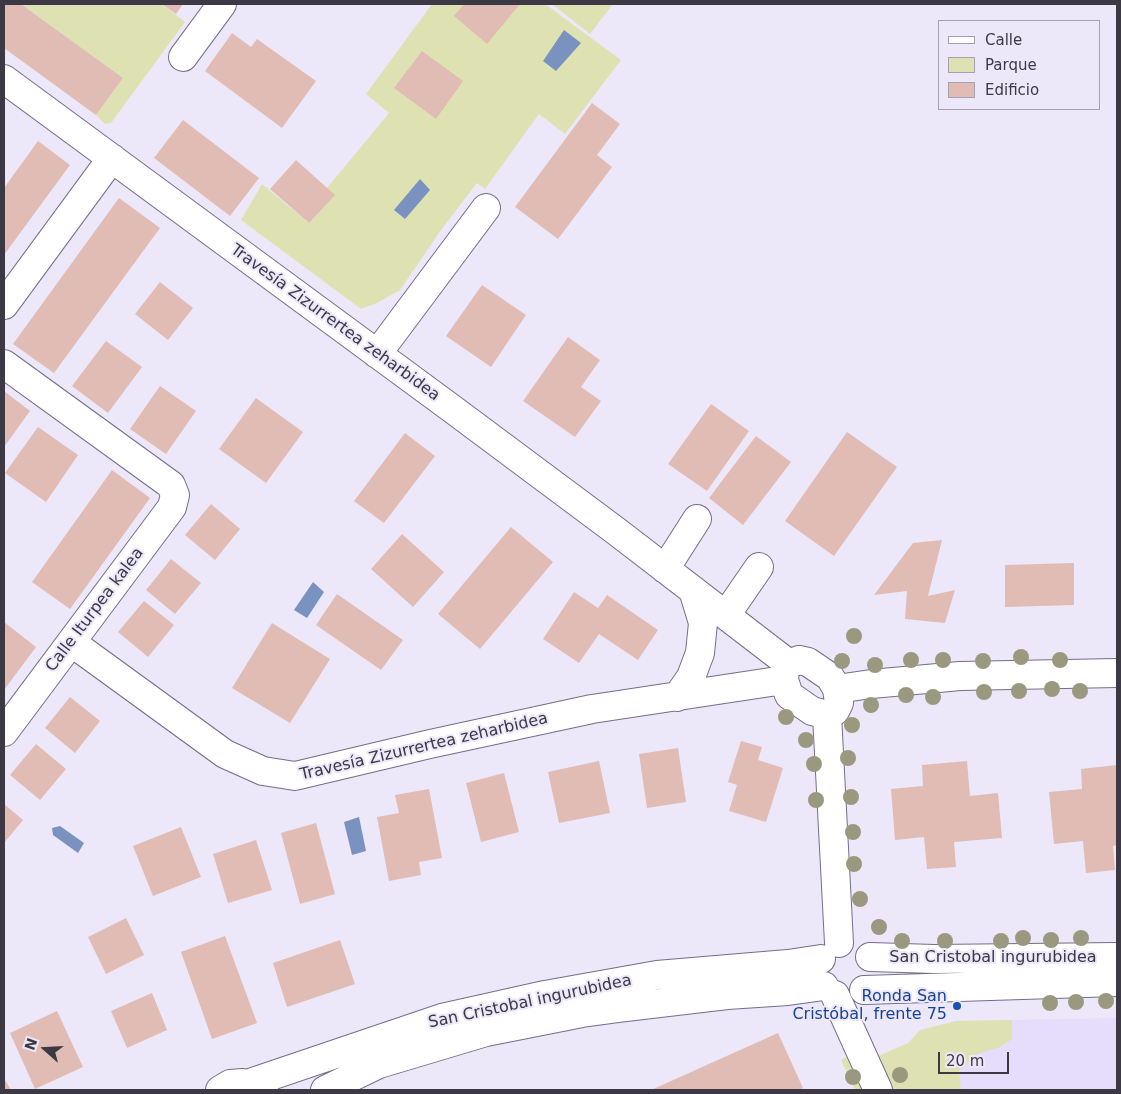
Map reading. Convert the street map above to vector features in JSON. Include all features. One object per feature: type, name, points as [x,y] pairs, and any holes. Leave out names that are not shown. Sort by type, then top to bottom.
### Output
[{"type":"street","points":[[183,57],[222,4]]},
{"type":"street","name":"Travesía Zizurrertea zeharbidea","points":[[4,79],[693,590],[726,615],[787,672]]},
{"type":"street","points":[[4,305],[112,158]]},
{"type":"street","points":[[377,354],[486,208]]},
{"type":"street","name":"Calle Iturpea kalea","points":[[4,364],[171,485],[175,495],[172,507],[4,732]]},
{"type":"street","points":[[665,569],[697,519]]},
{"type":"street","points":[[726,615],[759,567]]},
{"type":"street","points":[[677,696],[691,677],[700,653],[703,623],[693,590]]},
{"type":"street","name":"Travesía Zizurrertea zeharbidea","points":[[71,642],[225,754],[263,771],[295,776],[430,744],[592,709],[677,696],[787,672]]},
{"type":"street","points":[[799,660],[808,662],[830,676],[838,689],[839,703],[835,711],[827,715],[812,711],[789,695],[787,672],[799,660]]},
{"type":"street","points":[[838,689],[960,676],[1117,673]]},
{"type":"street","points":[[827,715],[830,951],[818,973],[829,990],[878,1090]]},
{"type":"street","points":[[829,990],[845,997],[855,995],[864,990],[872,974],[870,957],[862,948],[851,943],[830,951]]},
{"type":"street","name":"San Cristobal ingurubidea","points":[[220,1090],[230,1084],[255,1087],[372,1040],[452,1016],[657,975],[788,964],[830,951]]},
{"type":"street","name":"San Cristobal ingurubidea","points":[[870,957],[943,959],[1117,957]]},
{"type":"street","name":"San Cristobal ingurubidea","points":[[864,990],[1117,982]]},
{"type":"street","name":"San Cristobal ingurubidea","points":[[326,1090],[379,1064],[582,1013],[619,1008],[753,1001],[829,990]]},
{"type":"shaded area","points":[[1117,1018],[1117,1090],[925,1090],[920,1030],[956,1021]]},
{"type":"green space","points":[[21,4],[162,4],[185,22],[111,123],[105,124],[96,115],[123,78]]},
{"type":"green space","points":[[432,4],[545,4],[621,60],[565,134],[539,114],[485,189],[477,183],[441,230],[400,290],[377,303],[361,309],[241,220],[262,184],[309,223],[334,195],[327,188],[389,113],[366,94]]},
{"type":"green space","points":[[552,4],[613,4],[590,34]]},
{"type":"green space","points":[[981,970],[981,976],[907,977],[907,971]]},
{"type":"green space","points":[[1012,1020],[1012,1039],[998,1048],[977,1054],[959,1071],[961,1090],[891,1090],[876,1057],[908,1043],[920,1030],[956,1021]]},
{"type":"green space","points":[[850,1055],[866,1090],[855,1090],[841,1060]]},
{"type":"water","points":[[564,30],[581,43],[556,71],[543,61]]},
{"type":"water","points":[[420,179],[430,190],[405,219],[394,210]]},
{"type":"water","points":[[313,582],[324,592],[307,618],[294,610]]},
{"type":"water","points":[[359,817],[366,851],[352,855],[344,822]]},
{"type":"water","points":[[60,826],[84,843],[78,853],[53,835],[52,828]]},
{"type":"building","points":[[4,4],[21,4],[123,78],[96,115],[4,48]]},
{"type":"building","points":[[162,4],[183,4],[176,14]]},
{"type":"building","points":[[464,4],[520,4],[487,44],[454,16]]},
{"type":"building","points":[[232,33],[251,47],[257,39],[316,81],[282,128],[205,71]]},
{"type":"building","points":[[422,51],[463,81],[436,119],[394,88]]},
{"type":"building","points":[[592,103],[620,124],[597,155],[612,167],[558,239],[515,207]]},
{"type":"building","points":[[183,120],[259,178],[230,216],[154,158]]},
{"type":"building","points":[[38,141],[70,165],[4,255],[4,188]]},
{"type":"building","points":[[296,160],[335,195],[309,223],[270,189]]},
{"type":"building","points":[[119,198],[160,228],[54,373],[13,344]]},
{"type":"building","points":[[160,282],[193,308],[168,340],[135,314]]},
{"type":"building","points":[[482,285],[526,315],[491,367],[446,336]]},
{"type":"building","points":[[568,337],[600,360],[581,387],[601,401],[575,437],[523,401]]},
{"type":"building","points":[[106,341],[142,367],[108,413],[72,386]]},
{"type":"building","points":[[160,386],[196,411],[166,454],[130,429]]},
{"type":"building","points":[[4,391],[30,411],[4,447]]},
{"type":"building","points":[[256,398],[303,432],[266,483],[219,449]]},
{"type":"building","points":[[711,404],[749,431],[707,491],[668,464]]},
{"type":"building","points":[[38,427],[78,455],[46,502],[5,473]]},
{"type":"building","points":[[847,432],[897,467],[834,556],[785,521]]},
{"type":"building","points":[[405,433],[435,456],[384,523],[354,501]]},
{"type":"building","points":[[756,436],[791,462],[743,525],[709,498]]},
{"type":"building","points":[[112,470],[150,498],[70,609],[32,582]]},
{"type":"building","points":[[211,504],[240,529],[215,560],[185,535]]},
{"type":"building","points":[[511,527],[553,562],[480,649],[438,614]]},
{"type":"building","points":[[402,534],[444,572],[413,607],[371,569]]},
{"type":"building","points":[[942,540],[928,596],[955,590],[945,623],[905,619],[907,591],[874,595],[913,543]]},
{"type":"building","points":[[171,559],[201,583],[175,614],[146,590]]},
{"type":"building","points":[[1074,563],[1074,605],[1005,607],[1005,565]]},
{"type":"building","points":[[574,592],[598,608],[607,595],[658,630],[638,660],[599,634],[579,663],[543,639]]},
{"type":"building","points":[[337,594],[403,640],[381,670],[316,625]]},
{"type":"building","points":[[144,601],[174,625],[148,657],[118,632]]},
{"type":"building","points":[[4,622],[36,647],[4,690]]},
{"type":"building","points":[[272,623],[330,659],[290,723],[232,688]]},
{"type":"building","points":[[70,697],[100,721],[75,753],[45,728]]},
{"type":"building","points":[[741,741],[762,747],[758,760],[783,768],[766,822],[729,811],[737,785],[728,782]]},
{"type":"building","points":[[36,744],[66,769],[40,800],[10,775]]},
{"type":"building","points":[[678,748],[686,802],[647,808],[639,754]]},
{"type":"building","points":[[599,761],[610,813],[559,823],[548,772]]},
{"type":"building","points":[[967,761],[970,796],[998,793],[1002,838],[954,842],[956,867],[927,869],[924,837],[895,840],[891,789],[923,786],[922,765]]},
{"type":"building","points":[[1117,765],[1117,845],[1113,846],[1115,870],[1086,873],[1083,841],[1054,844],[1049,792],[1082,789],[1081,769]]},
{"type":"building","points":[[504,773],[519,832],[481,842],[466,783]]},
{"type":"building","points":[[429,789],[442,858],[419,862],[421,875],[389,881],[377,817],[399,813],[395,795]]},
{"type":"building","points":[[4,804],[23,820],[4,843]]},
{"type":"building","points":[[316,823],[335,894],[300,904],[281,833]]},
{"type":"building","points":[[181,827],[201,877],[153,896],[133,846]]},
{"type":"building","points":[[256,840],[272,890],[228,903],[213,854]]},
{"type":"building","points":[[126,918],[144,955],[106,974],[88,937]]},
{"type":"building","points":[[225,936],[257,1023],[212,1039],[181,952]]},
{"type":"building","points":[[340,940],[355,984],[287,1007],[273,963]]},
{"type":"building","points":[[152,993],[167,1030],[127,1048],[111,1011]]},
{"type":"building","points":[[57,1011],[83,1067],[35,1089],[10,1033]]},
{"type":"building","points":[[778,1033],[803,1088],[799,1090],[651,1090]]},
{"type":"building","points":[[4,1078],[11,1090],[4,1090]]},
{"type":"place","name":"Ronda San Cristóbal, frente 75","points":[[957,1006]]}]
